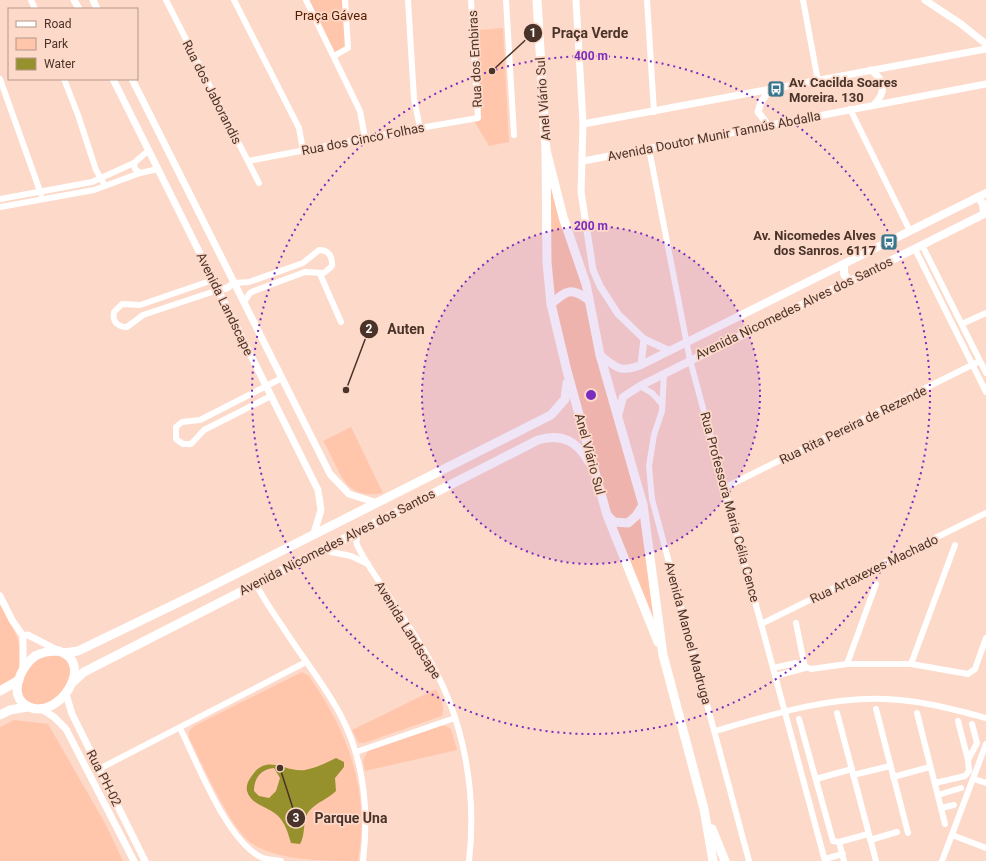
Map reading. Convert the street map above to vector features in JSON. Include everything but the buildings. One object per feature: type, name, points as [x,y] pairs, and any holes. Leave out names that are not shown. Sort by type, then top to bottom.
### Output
[{"type":"main road","name":"Anel Viário Sul","points":[[537,0],[546,150],[547,262],[551,304],[567,371],[607,515],[664,655]]},
{"type":"main road","name":"Anel Viário Sul","points":[[546,150],[563,217],[589,300],[600,355],[617,418],[643,505],[664,655],[704,809],[713,861]]},
{"type":"main road","name":"Avenida Nicomedes Alves dos Santos","points":[[600,355],[618,368],[625,370],[641,365],[982,195]]},
{"type":"main road","points":[[982,195],[985,213]]},
{"type":"main road","name":"Avenida Nicomedes Alves dos Santos","points":[[617,418],[620,402],[623,397],[640,386],[985,213]]},
{"type":"main road","points":[[844,264],[844,274],[849,281]]},
{"type":"main road","points":[[551,304],[561,295],[570,291],[579,293],[589,300]]},
{"type":"main road","name":"Avenida Nicomedes Alves dos Santos","points":[[62,652],[78,651],[200,592],[374,502],[551,415],[565,399],[567,391],[567,371]]},
{"type":"main road","name":"Avenida Nicomedes Alves dos Santos","points":[[72,683],[84,672],[207,608],[380,519],[544,438],[560,438],[577,445],[596,474]]},
{"type":"main road","points":[[374,502],[380,508],[380,519]]},
{"type":"main road","points":[[607,515],[614,522],[628,523],[636,516],[643,505]]},
{"type":"main road","points":[[200,592],[199,603],[207,608]]},
{"type":"main road","points":[[0,715],[10,710],[27,706],[40,708],[57,702],[66,694],[72,683],[74,667],[73,661],[62,652],[47,652],[36,656],[24,669],[19,680],[17,692],[19,698],[27,706]]},
{"type":"main road","points":[[0,691],[19,680]]},
{"type":"main road","name":"Anel Viário Sul","points":[[704,809],[724,861]]},
{"type":"street","name":"Rua dos Jaborandis","points":[[166,0],[259,183]]},
{"type":"street","points":[[234,0],[299,128],[303,150]]},
{"type":"street","points":[[306,0],[360,111],[365,138]]},
{"type":"street","points":[[334,56],[348,48],[345,0]]},
{"type":"street","points":[[408,0],[414,99],[420,128]]},
{"type":"street","name":"Rua dos Embiras","points":[[471,0],[478,118]]},
{"type":"street","points":[[506,0],[514,136]]},
{"type":"street","points":[[576,0],[583,124],[581,192],[593,270],[600,286],[618,314],[644,338],[670,351]]},
{"type":"street","points":[[647,0],[654,112]]},
{"type":"street","points":[[804,0],[818,80]]},
{"type":"street","points":[[925,0],[962,24],[986,44]]},
{"type":"street","points":[[583,124],[769,91],[818,80],[986,49]]},
{"type":"street","points":[[871,70],[881,79],[884,84],[882,94],[874,105]]},
{"type":"street","points":[[0,79],[43,199]]},
{"type":"street","points":[[64,80],[78,115],[96,170],[105,186]]},
{"type":"street","name":"Avenida Landscape","points":[[114,80],[318,490],[321,510],[314,533]]},
{"type":"street","name":"Avenida Landscape","points":[[133,80],[330,474],[349,494],[374,502]]},
{"type":"street","name":"Avenida Doutor Munir Tannús Abdalla","points":[[583,162],[986,84]]},
{"type":"street","points":[[769,91],[761,102],[758,112],[769,126]]},
{"type":"street","points":[[850,110],[910,232]]},
{"type":"street","name":"Rua dos Cinco Folhas","points":[[248,161],[478,118]]},
{"type":"street","name":"Rua Professora Maria Célia Cence","points":[[649,149],[690,360],[825,860]]},
{"type":"street","points":[[0,199],[102,179],[134,163],[149,150]]},
{"type":"street","points":[[134,163],[135,169],[140,173]]},
{"type":"street","points":[[0,207],[105,186],[140,173],[158,169]]},
{"type":"street","points":[[922,245],[986,373]]},
{"type":"street","points":[[915,249],[986,392]]},
{"type":"street","points":[[213,280],[140,305],[122,304],[114,312],[114,320],[119,326],[127,327],[134,323],[139,317],[227,288],[234,282],[249,282],[307,261],[315,252],[323,250],[330,254],[332,266],[327,272],[320,274],[310,271],[250,293],[244,302]]},
{"type":"street","points":[[273,273],[277,283]]},
{"type":"street","points":[[320,274],[341,322]]},
{"type":"street","points":[[184,290],[187,300]]},
{"type":"street","points":[[962,324],[986,313]]},
{"type":"street","points":[[641,365],[644,338]]},
{"type":"street","name":"Rua Rita Pereira de Rezende","points":[[724,488],[980,361]]},
{"type":"street","name":"Avenida Manoel Madruga","points":[[664,374],[662,404],[651,450],[649,466],[652,498],[749,861]]},
{"type":"street","points":[[271,396],[201,432],[197,439],[190,444],[183,444],[176,439],[175,431],[179,424],[186,421],[196,422],[282,378]]},
{"type":"street","points":[[640,386],[652,393],[662,404]]},
{"type":"street","points":[[240,400],[245,409]]},
{"type":"street","name":"Rua Artaxexes Machado","points":[[761,624],[986,513]]},
{"type":"street","name":"Avenida Landscape","points":[[360,530],[356,540],[357,544],[368,564],[430,661],[444,688],[455,718],[464,752],[472,804],[469,861]]},
{"type":"street","points":[[911,664],[955,545]]},
{"type":"street","points":[[325,548],[331,552],[351,556],[368,564]]},
{"type":"street","points":[[256,584],[340,714],[356,752],[366,807],[363,861]]},
{"type":"street","points":[[847,664],[876,584]]},
{"type":"street","points":[[0,596],[12,620],[24,636],[24,669]]},
{"type":"street","points":[[796,623],[805,668]]},
{"type":"street","points":[[24,636],[28,635],[62,652]]},
{"type":"street","points":[[773,668],[796,663],[805,668],[812,669],[847,664],[911,664],[968,674],[974,669],[986,638]]},
{"type":"street","points":[[99,769],[306,662]]},
{"type":"street","points":[[775,676],[805,668]]},
{"type":"street","name":"Rua PH-02","points":[[66,694],[72,714],[145,861]]},
{"type":"street","points":[[715,731],[785,710],[839,701],[884,699],[930,704],[986,718]]},
{"type":"street","name":"Rua PH-02","points":[[40,708],[54,717],[66,729],[134,861]]},
{"type":"street","points":[[876,709],[908,833]]},
{"type":"street","points":[[837,713],[876,861]]},
{"type":"street","points":[[917,713],[946,824]]},
{"type":"street","points":[[356,752],[455,718]]},
{"type":"street","points":[[799,719],[832,841],[839,842],[897,832]]},
{"type":"street","points":[[935,783],[965,776],[969,771],[968,760],[958,721]]},
{"type":"street","points":[[968,760],[977,745],[972,724]]},
{"type":"street","points":[[180,728],[226,822],[238,839],[263,858],[281,861]]},
{"type":"street","points":[[942,861],[986,744]]},
{"type":"street","points":[[816,779],[890,766]]},
{"type":"street","points":[[893,777],[930,767]]},
{"type":"street","points":[[974,779],[986,783]]},
{"type":"street","points":[[938,795],[961,788]]},
{"type":"street","points":[[941,808],[954,805]]},
{"type":"street","points":[[952,836],[986,848]]},
{"type":"street","points":[[839,842],[844,861]]},
{"type":"street","points":[[825,860],[842,854]]},
{"type":"green space","name":"Praça Gávea","points":[[306,0],[345,0],[348,48],[334,56]]},
{"type":"green space","points":[[503,28],[509,142],[489,146],[473,119],[480,116],[481,111],[478,30]]},
{"type":"green space","points":[[546,150],[643,505],[663,655],[607,515],[551,304]]},
{"type":"green space","points":[[351,427],[383,493],[369,494],[359,492],[350,487],[344,480],[323,441]]},
{"type":"green space","points":[[0,605],[15,632],[20,649],[20,658],[19,668],[15,679],[0,687]]},
{"type":"green space","points":[[48,655],[61,657],[68,663],[70,671],[68,681],[63,691],[55,699],[45,704],[35,705],[29,703],[22,694],[23,677],[31,665]]},
{"type":"green space","points":[[302,672],[309,676],[335,719],[353,764],[361,810],[361,835],[358,861],[331,861],[288,857],[262,849],[251,843],[243,835],[225,809],[189,738],[189,731],[194,726]]},
{"type":"green space","points":[[436,689],[443,706],[442,716],[364,743],[359,743],[352,730]]},
{"type":"green space","points":[[14,720],[48,724],[106,825],[123,861],[0,861],[0,727]]},
{"type":"green space","points":[[440,726],[446,726],[451,729],[457,750],[365,771],[363,760],[368,751]]},
{"type":"water","points":[[336,758],[344,762],[344,767],[335,778],[336,791],[315,805],[309,811],[305,819],[303,836],[300,844],[291,843],[286,828],[280,818],[249,796],[247,785],[249,780],[257,770],[263,766],[276,765],[290,769],[305,770],[317,767]],"holes":[[[274,768],[280,778],[276,791],[269,798],[259,796],[254,791],[257,778],[265,770]]]},
{"type":"place","name":"Praça Verde","points":[[492,71]]},
{"type":"place","name":"Av. Cacilda Soares Moreira. 130","points":[[776,89]]},
{"type":"place","name":"Av. Nicomedes Alves dos Sanros. 6117","points":[[889,242]]},
{"type":"place","name":"Auten","points":[[346,390]]},
{"type":"place","name":"Parque Una","points":[[280,768]]}]
